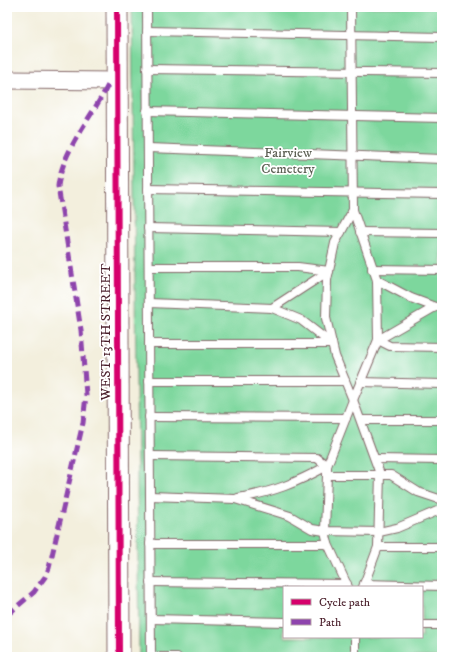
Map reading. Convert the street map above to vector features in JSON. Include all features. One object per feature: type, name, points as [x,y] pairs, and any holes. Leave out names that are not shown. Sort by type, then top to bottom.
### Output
[{"type":"street","name":"WEST 13TH STREET","points":[[117,7],[119,657]]},
{"type":"street","points":[[7,80],[117,81]]},
{"type":"lane","points":[[147,7],[151,657],[177,657]]},
{"type":"lane","points":[[150,582],[348,586],[328,544],[326,531],[327,466],[378,340],[378,280],[372,269],[353,210],[351,7]]},
{"type":"lane","points":[[147,31],[442,37]]},
{"type":"lane","points":[[147,69],[442,73]]},
{"type":"lane","points":[[148,111],[442,118]]},
{"type":"lane","points":[[148,148],[442,158]]},
{"type":"lane","points":[[148,189],[442,194]]},
{"type":"lane","points":[[353,210],[335,243],[327,280],[326,318],[335,356],[354,400],[380,474],[378,547],[363,585],[442,586]]},
{"type":"lane","points":[[148,228],[341,232]]},
{"type":"lane","points":[[360,232],[442,233]]},
{"type":"lane","points":[[149,267],[298,267],[329,271]]},
{"type":"lane","points":[[372,269],[442,270]]},
{"type":"lane","points":[[272,308],[329,271]]},
{"type":"lane","points":[[378,280],[411,298],[439,307]]},
{"type":"lane","points":[[149,303],[272,308],[301,320],[332,344]]},
{"type":"lane","points":[[378,340],[439,307]]},
{"type":"lane","points":[[378,340],[390,346],[442,348]]},
{"type":"lane","points":[[149,344],[332,344]]},
{"type":"lane","points":[[149,381],[345,381]]},
{"type":"lane","points":[[360,382],[442,384]]},
{"type":"lane","points":[[149,417],[346,418]]},
{"type":"lane","points":[[361,420],[442,420]]},
{"type":"lane","points":[[150,456],[317,458],[327,466]]},
{"type":"lane","points":[[376,460],[442,460]]},
{"type":"lane","points":[[150,496],[235,499],[267,493],[296,483],[327,466]]},
{"type":"lane","points":[[327,475],[391,475],[418,492],[442,500]]},
{"type":"lane","points":[[235,499],[290,516],[312,529],[326,531],[379,532],[397,528],[442,509]]},
{"type":"lane","points":[[150,544],[328,544]]},
{"type":"lane","points":[[378,547],[442,547]]},
{"type":"lane","points":[[151,619],[283,622]]},
{"type":"lane","points":[[423,625],[442,625]]},
{"type":"lane","points":[[355,638],[355,657]]},
{"type":"green space","name":"Fairview Cemetery","points":[[132,7],[442,7],[442,657],[139,657]]},
{"type":"marked path","points":[[7,615],[34,592],[45,577],[49,568],[83,423],[86,395],[81,330],[58,186],[61,172],[72,145],[110,81]]},
{"type":"marked path","points":[[7,650],[14,657]]},
{"type":"cycle path","points":[[117,7],[119,657]]}]
